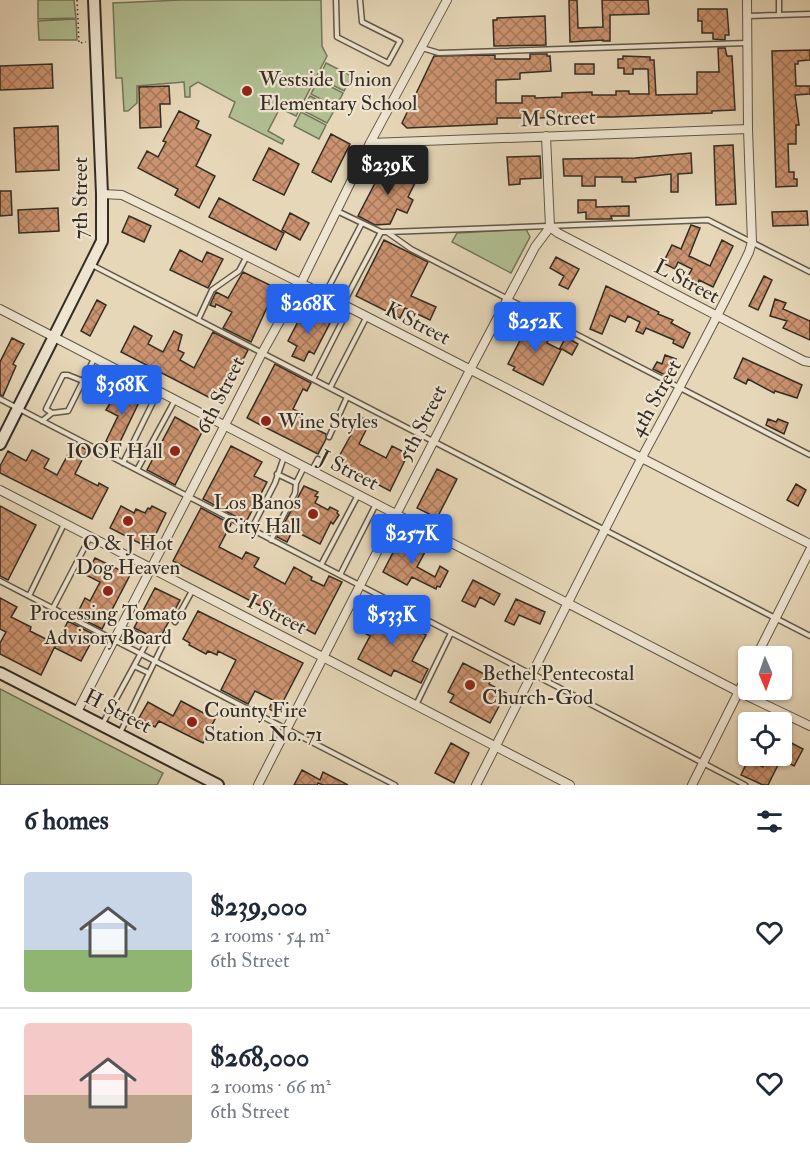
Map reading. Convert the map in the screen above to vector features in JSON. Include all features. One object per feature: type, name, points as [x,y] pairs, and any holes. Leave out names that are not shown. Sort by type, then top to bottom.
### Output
[{"type":"street","name":"7th Street","points":[[0,444],[92,265],[102,241],[94,0]]},
{"type":"street","name":"6th Street","points":[[76,712],[262,353],[301,283],[370,143],[447,0]]},
{"type":"street","name":"4th Street","points":[[476,785],[567,603],[718,317],[749,252],[752,242],[747,0]]},
{"type":"street","name":"M Street","points":[[370,143],[748,129]]},
{"type":"street","points":[[546,136],[550,227]]},
{"type":"street","name":"K Street","points":[[102,195],[122,195],[247,255],[810,544]]},
{"type":"street","name":"5th Street","points":[[258,785],[507,299],[535,247],[550,227]]},
{"type":"street","name":"L Street","points":[[550,227],[718,317],[810,362]]},
{"type":"street","name":"J Street","points":[[0,309],[738,691]]},
{"type":"street","name":"I Street","points":[[0,490],[570,785]]},
{"type":"street","points":[[762,646],[810,550]]},
{"type":"street","name":"H Street","points":[[0,672],[218,785]]},
{"type":"street","points":[[692,785],[738,694]]},
{"type":"street","name":"J Street","points":[[756,700],[810,726]]},
{"type":"lane","points":[[336,0],[337,37],[388,63],[400,41],[362,22],[360,0]]},
{"type":"lane","points":[[779,0],[779,15]]},
{"type":"lane","points":[[747,16],[810,14]]},
{"type":"lane","points":[[421,48],[439,53],[748,43]]},
{"type":"lane","points":[[336,211],[381,232],[708,220],[810,272]]},
{"type":"lane","points":[[325,296],[362,223]]},
{"type":"lane","points":[[313,379],[381,232]]},
{"type":"lane","points":[[387,232],[411,249],[810,455]]},
{"type":"lane","points":[[198,320],[212,290],[239,271],[247,255]]},
{"type":"lane","points":[[92,265],[810,636]]},
{"type":"lane","points":[[330,388],[366,317]]},
{"type":"lane","points":[[42,421],[52,413],[68,411],[94,358]]},
{"type":"lane","points":[[52,413],[46,409],[63,375],[82,381]]},
{"type":"lane","points":[[123,464],[159,391]]},
{"type":"lane","points":[[329,437],[347,397]]},
{"type":"lane","points":[[0,399],[745,785]]},
{"type":"lane","points":[[137,470],[175,400]]},
{"type":"lane","points":[[251,530],[275,483],[285,457]]},
{"type":"lane","points":[[271,540],[295,493],[296,483],[318,459]]},
{"type":"lane","points":[[277,474],[296,483]]},
{"type":"lane","points":[[321,565],[358,495]]},
{"type":"lane","points":[[340,575],[376,504]]},
{"type":"lane","points":[[29,596],[64,524]]},
{"type":"lane","points":[[53,608],[90,537]]},
{"type":"lane","points":[[0,581],[394,785]]},
{"type":"lane","points":[[175,622],[192,590]]},
{"type":"lane","points":[[102,725],[147,642],[144,638],[121,627]]},
{"type":"lane","points":[[415,706],[451,633]]},
{"type":"lane","points":[[119,734],[168,634]]},
{"type":"lane","points":[[134,666],[149,673]]},
{"type":"lane","points":[[111,708],[128,717]]},
{"type":"path","points":[[77,0],[79,43],[86,42]]},
{"type":"green space","points":[[38,0],[74,0],[76,18],[38,19]]},
{"type":"green space","points":[[181,0],[321,0],[322,46],[327,56],[296,116],[280,108],[268,131],[284,140],[282,144],[229,117],[235,102],[198,82],[190,87],[190,97],[185,97],[184,82],[137,86],[137,103],[128,111],[124,111],[122,78],[116,78],[113,3]]},
{"type":"green space","points":[[76,19],[77,40],[39,40],[38,21]]},
{"type":"green space","points":[[326,63],[352,76],[344,91],[319,78]]},
{"type":"green space","points":[[318,80],[343,93],[336,107],[311,94]]},
{"type":"green space","points":[[310,96],[335,109],[327,123],[302,110]]},
{"type":"green space","points":[[301,112],[326,125],[319,139],[294,126]]},
{"type":"green space","points":[[526,229],[530,237],[511,273],[452,242],[457,233]]},
{"type":"green space","points":[[0,689],[163,773],[157,785],[0,785]]},
{"type":"building","points":[[569,0],[577,0],[578,28],[603,27],[602,0],[648,0],[649,14],[610,15],[610,41],[570,42]]},
{"type":"building","points":[[698,9],[727,9],[729,35],[725,35],[725,40],[713,39],[713,33],[702,33],[702,21],[698,21]]},
{"type":"building","points":[[545,16],[546,45],[494,46],[493,20]]},
{"type":"building","points":[[718,48],[725,48],[727,56],[732,56],[735,110],[613,117],[584,117],[584,115],[497,118],[497,124],[407,128],[402,123],[434,56],[495,55],[495,59],[530,59],[530,54],[547,54],[550,56],[551,71],[520,73],[520,79],[496,80],[496,103],[522,103],[522,96],[562,97],[562,93],[592,92],[592,95],[616,95],[616,91],[629,91],[629,94],[649,94],[648,69],[633,69],[633,74],[624,74],[624,68],[618,68],[618,59],[623,59],[623,56],[650,57],[650,60],[654,60],[656,95],[697,94],[697,72],[719,72]]},
{"type":"building","points":[[810,50],[810,60],[798,61],[798,64],[795,64],[796,86],[810,86],[810,94],[795,95],[799,125],[796,125],[796,144],[788,144],[789,172],[794,172],[797,186],[776,187],[772,51]]},
{"type":"building","points":[[52,64],[53,88],[0,90],[0,66]]},
{"type":"building","points":[[575,64],[594,64],[594,74],[575,74]]},
{"type":"building","points":[[169,86],[170,104],[160,104],[161,127],[140,128],[139,87]]},
{"type":"building","points":[[179,111],[199,121],[196,128],[211,135],[196,166],[215,176],[199,208],[175,195],[178,189],[138,168],[147,151],[158,157],[166,142],[163,141]]},
{"type":"building","points":[[58,126],[59,170],[16,172],[14,128]]},
{"type":"building","points":[[331,134],[350,144],[331,182],[312,172]]},
{"type":"building","points":[[733,145],[736,204],[716,205],[714,146]]},
{"type":"building","points":[[269,148],[299,164],[284,195],[253,180]]},
{"type":"building","points":[[691,153],[692,173],[678,174],[678,192],[671,192],[671,174],[635,178],[636,182],[622,182],[622,177],[595,177],[595,186],[582,186],[582,176],[564,176],[563,159],[635,158]]},
{"type":"building","points":[[540,156],[541,178],[520,179],[520,184],[509,185],[507,157]]},
{"type":"building","points":[[386,162],[416,181],[408,197],[413,200],[407,213],[397,209],[390,224],[375,225],[358,216]]},
{"type":"building","points":[[0,191],[11,191],[12,215],[0,216]]},
{"type":"building","points":[[219,198],[284,233],[276,250],[209,217]]},
{"type":"building","points":[[578,200],[596,200],[596,207],[629,206],[629,216],[611,216],[612,219],[586,219],[586,212],[578,213]]},
{"type":"building","points":[[58,208],[59,231],[19,233],[18,210]]},
{"type":"building","points":[[807,211],[808,225],[773,226],[772,212]]},
{"type":"building","points":[[290,213],[309,223],[300,240],[282,230]]},
{"type":"building","points":[[129,216],[151,226],[144,242],[122,232]]},
{"type":"building","points":[[691,225],[700,228],[689,256],[710,266],[722,240],[733,246],[713,287],[699,280],[698,283],[687,278],[692,269],[678,262],[675,269],[663,263],[672,245],[681,249]]},
{"type":"building","points":[[384,240],[428,262],[411,296],[436,307],[430,320],[405,308],[400,318],[356,296]]},
{"type":"building","points":[[180,250],[202,262],[207,252],[223,259],[208,288],[170,270]]},
{"type":"building","points":[[556,257],[579,269],[568,289],[559,285],[564,276],[550,268]]},
{"type":"building","points":[[243,272],[276,288],[251,342],[223,328],[232,312],[216,304],[215,307],[210,305],[216,292],[228,298]]},
{"type":"building","points":[[764,276],[772,280],[758,310],[749,306]]},
{"type":"building","points":[[606,286],[659,312],[658,314],[673,320],[671,323],[690,333],[683,348],[673,343],[674,340],[646,328],[643,334],[636,331],[640,322],[628,316],[625,322],[610,315],[602,334],[590,329]]},
{"type":"building","points":[[775,299],[786,303],[783,309],[810,321],[810,340],[783,328],[787,321],[770,316]]},
{"type":"building","points":[[97,300],[106,305],[90,336],[81,331]]},
{"type":"building","points":[[304,310],[330,323],[314,354],[309,351],[304,361],[292,356],[297,346],[288,341]]},
{"type":"building","points":[[531,319],[553,330],[547,343],[561,350],[543,385],[513,370],[515,367],[508,364]]},
{"type":"building","points":[[134,326],[152,336],[148,344],[163,352],[174,331],[182,335],[178,350],[184,353],[180,360],[194,368],[213,332],[248,350],[222,400],[216,401],[121,352]]},
{"type":"building","points":[[566,337],[578,344],[572,355],[560,348]]},
{"type":"building","points":[[12,338],[24,344],[13,364],[16,366],[3,396],[0,395],[0,362]]},
{"type":"building","points":[[665,355],[676,359],[669,377],[653,369],[657,362],[662,364]]},
{"type":"building","points":[[743,358],[802,385],[797,398],[775,391],[774,393],[748,379],[746,384],[734,378]]},
{"type":"building","points":[[275,364],[311,383],[307,391],[303,389],[293,409],[303,414],[299,421],[326,434],[326,439],[318,454],[247,418]]},
{"type":"building","points":[[128,391],[141,398],[118,446],[106,441],[118,416],[106,410],[113,398],[122,403]]},
{"type":"building","name":"IOOF Hall","points":[[175,417],[202,432],[175,485],[147,470]]},
{"type":"building","points":[[361,417],[370,422],[359,444],[386,458],[392,446],[408,454],[390,491],[336,462]]},
{"type":"building","points":[[768,419],[776,422],[778,419],[788,423],[784,434],[766,425]]},
{"type":"building","points":[[74,443],[87,450],[75,474],[98,486],[99,483],[108,488],[92,519],[0,473],[0,466],[8,451],[26,461],[32,450],[49,459],[44,468],[57,475]]},
{"type":"building","points":[[231,446],[262,462],[254,476],[267,482],[246,522],[203,499]]},
{"type":"building","points":[[437,469],[457,479],[437,518],[417,508]]},
{"type":"building","points":[[796,484],[806,490],[798,506],[787,500]]},
{"type":"building","name":"Los Banos City Hall","points":[[304,486],[318,492],[315,496],[318,497],[315,503],[328,510],[330,507],[338,511],[339,515],[333,524],[331,522],[320,544],[293,530],[287,542],[277,537]]},
{"type":"building","points":[[0,506],[36,525],[8,580],[0,576]]},
{"type":"building","points":[[121,506],[134,513],[136,509],[145,513],[152,506],[166,513],[149,548],[110,528]]},
{"type":"building","points":[[201,508],[231,524],[219,547],[242,559],[246,552],[259,558],[254,567],[285,584],[294,567],[312,577],[311,580],[324,586],[329,576],[342,582],[315,634],[173,561]]},
{"type":"building","points":[[401,537],[426,550],[417,567],[435,577],[440,566],[448,571],[440,587],[437,586],[436,589],[412,577],[407,585],[383,572]]},
{"type":"building","name":"Processing Tomato Advisory Board","points":[[95,558],[130,575],[102,629],[76,616],[85,598],[90,601],[100,582],[86,575]]},
{"type":"building","points":[[473,580],[500,594],[494,605],[480,597],[475,607],[462,601]]},
{"type":"building","points":[[155,588],[180,600],[159,640],[134,628]]},
{"type":"building","points":[[0,598],[17,607],[11,617],[31,627],[30,631],[56,644],[41,675],[0,654],[0,643],[6,632],[0,629]]},
{"type":"building","points":[[516,599],[545,612],[540,624],[519,615],[514,625],[505,621]]},
{"type":"building","points":[[371,607],[426,635],[412,661],[428,669],[421,683],[394,670],[391,676],[358,659],[370,636],[359,630]]},
{"type":"building","points":[[198,611],[303,663],[277,713],[269,709],[273,700],[255,691],[248,704],[221,690],[236,660],[218,651],[217,655],[208,651],[206,654],[183,639]]},
{"type":"building","points":[[68,621],[95,635],[81,661],[55,648]]},
{"type":"building","name":"Bethel Pentecostal Church-God","points":[[463,663],[492,678],[489,684],[506,693],[490,723],[450,702],[454,695],[448,692]]},
{"type":"building","name":"County Fire Station No. 71","points":[[181,701],[215,719],[203,743],[159,721],[155,727],[139,718],[148,702],[173,716]]},
{"type":"building","points":[[451,743],[469,753],[454,783],[435,773]]},
{"type":"building","points":[[792,743],[803,749],[794,766],[792,765]]},
{"type":"building","points":[[745,766],[778,766],[768,785],[741,775]]},
{"type":"building","points":[[302,770],[320,780],[323,772],[348,785],[318,783],[317,785],[294,785]]},
{"type":"place","name":"Westside Union Elementary School","points":[[247,91]]},
{"type":"place","name":"Wine Styles","points":[[266,421]]},
{"type":"place","name":"IOOF Hall","points":[[175,451]]},
{"type":"place","name":"Los Banos City Hall","points":[[313,514]]},
{"type":"place","name":"O & J Hot Dog Heaven","points":[[128,521]]},
{"type":"place","name":"Processing Tomato Advisory Board","points":[[108,591]]},
{"type":"place","name":"Bethel Pentecostal Church-God","points":[[470,685]]},
{"type":"place","name":"County Fire Station No. 71","points":[[192,722]]}]
